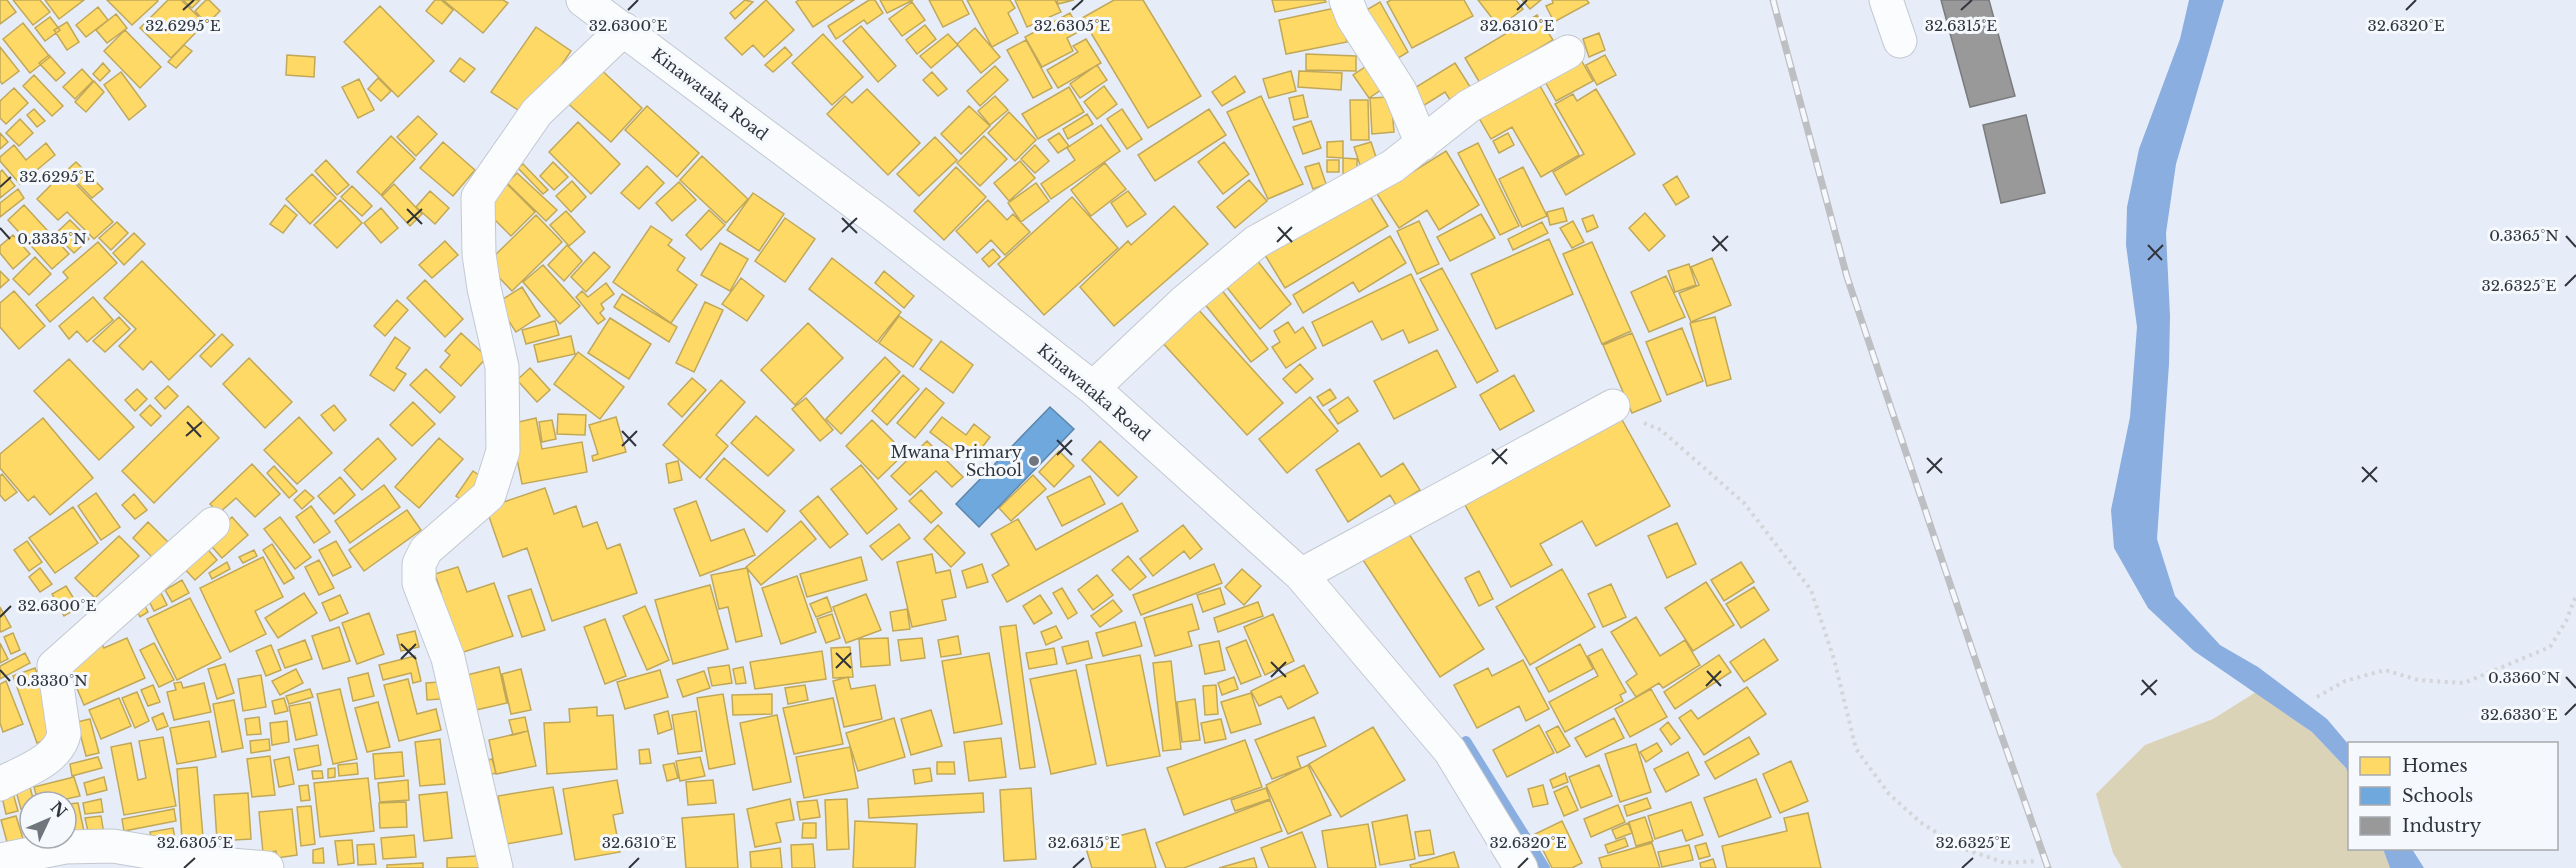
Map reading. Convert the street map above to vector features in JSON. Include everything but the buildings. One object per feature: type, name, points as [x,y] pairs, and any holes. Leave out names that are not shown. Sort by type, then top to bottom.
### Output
[{"type":"street","name":"Kinawataka Road","points":[[583,0],[624,28],[882,223],[1093,388],[1301,575],[1450,751],[1521,868]]},
{"type":"street","points":[[1346,0],[1353,18],[1400,91],[1422,144]]},
{"type":"street","points":[[1886,0],[1900,41]]},
{"type":"street","points":[[496,868],[448,658],[419,583],[419,564],[426,550],[489,495],[503,451],[502,367],[484,288],[479,254],[478,197],[537,112],[624,28]]},
{"type":"street","points":[[1093,388],[1184,302],[1256,242],[1393,166],[1469,106],[1568,52]]},
{"type":"street","points":[[1301,575],[1613,406]]},
{"type":"street","points":[[0,784],[48,758],[61,745],[63,734],[54,666],[213,524]]},
{"type":"street","points":[[0,860],[64,847],[113,846],[219,864],[267,868]]},
{"type":"path","points":[[1613,406],[1661,430],[1744,503],[1811,590],[1834,659],[1856,749],[1889,794],[1920,822],[1959,847],[2005,863],[2037,861]]},
{"type":"path","points":[[2317,697],[2344,681],[2385,670],[2418,681],[2464,683],[2550,647],[2566,621],[2576,596]]},
{"type":"shaded area","points":[[2256,692],[2312,732],[2348,772],[2348,850],[2383,850],[2390,868],[2122,868],[2113,853],[2096,794],[2145,745],[2213,719]]},
{"type":"water","points":[[2189,0],[2224,0],[2176,164],[2166,233],[2170,316],[2169,364],[2157,539],[2175,596],[2220,645],[2258,667],[2327,719],[2348,744],[2348,773],[2312,732],[2194,651],[2148,608],[2114,548],[2111,510],[2130,417],[2137,327],[2126,245],[2127,207],[2139,149],[2180,39]]},
{"type":"water","points":[[2383,850],[2413,850],[2424,868],[2390,868]]},
{"type":"waterway","points":[[1466,741],[1545,868]]},
{"type":"railway","points":[[1773,0],[1847,277],[2048,868]]},
{"type":"place","name":"Mwana Primary School","points":[[1034,461]]}]
